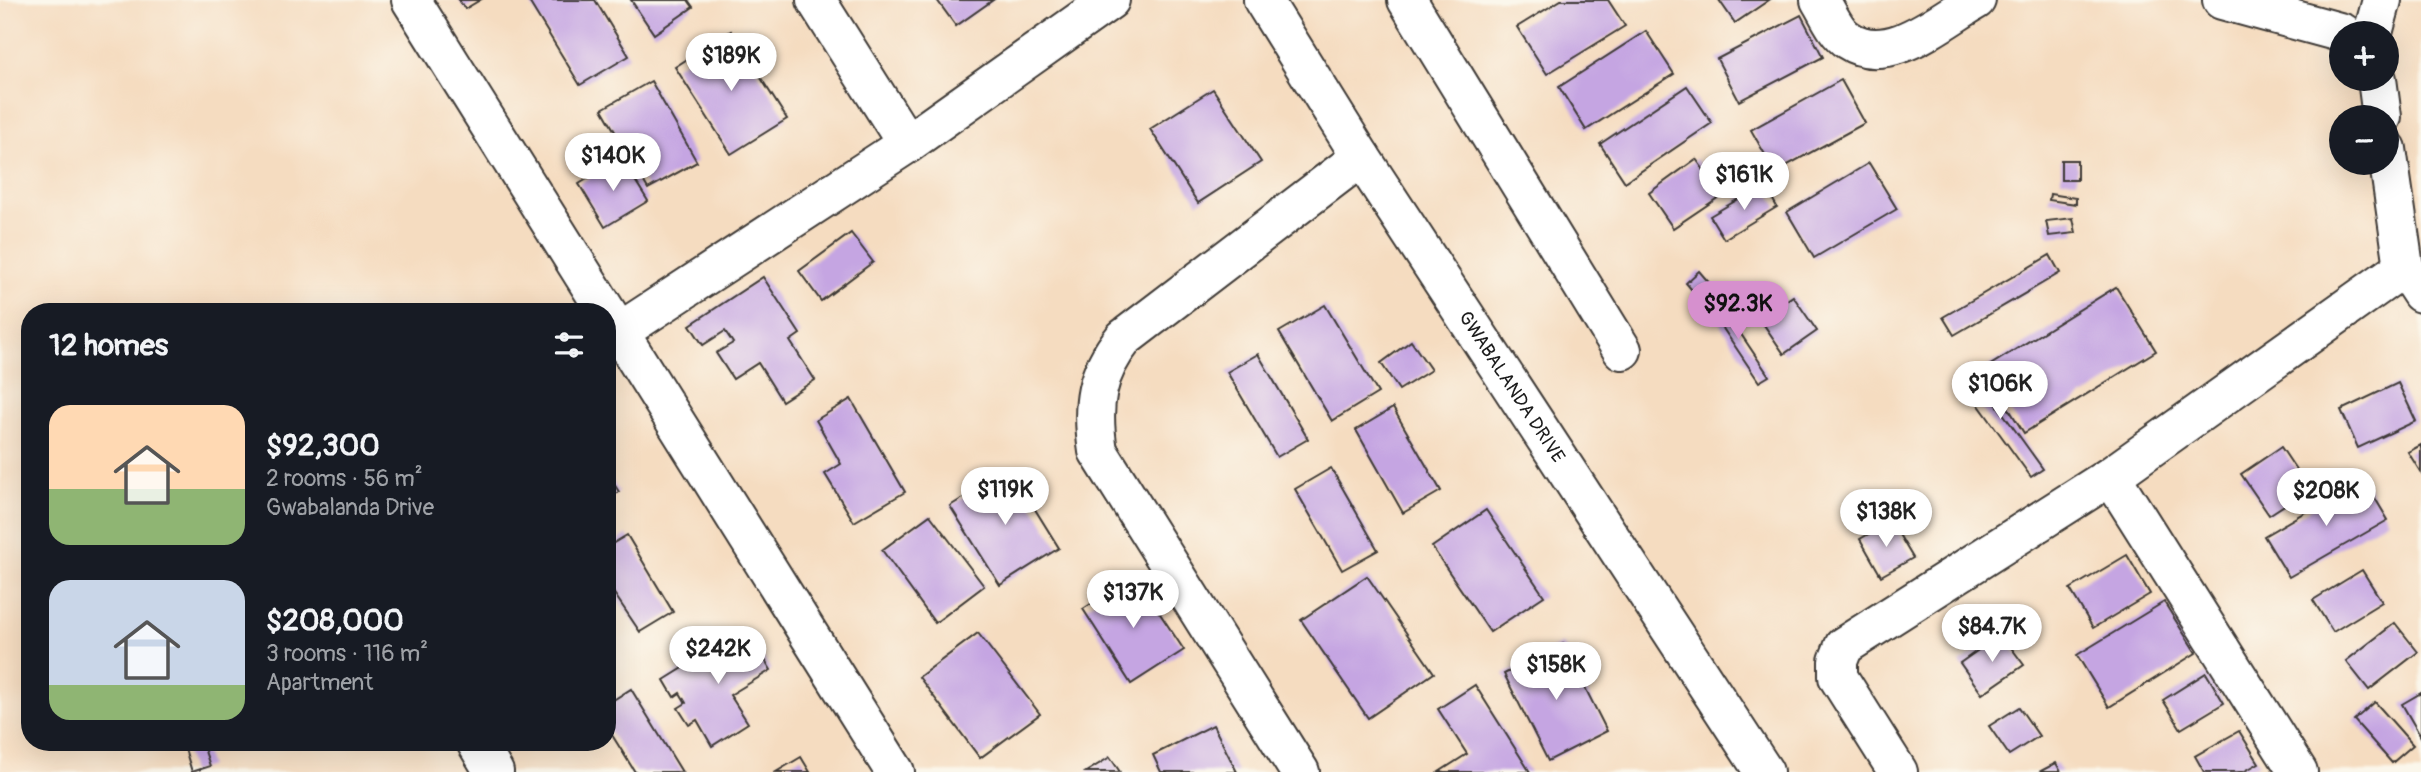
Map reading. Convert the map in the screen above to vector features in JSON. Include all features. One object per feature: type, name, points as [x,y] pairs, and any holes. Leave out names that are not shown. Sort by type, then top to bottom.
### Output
[{"type":"street","points":[[411,0],[594,303]]},
{"type":"street","points":[[816,0],[907,144]]},
{"type":"street","points":[[616,335],[907,144],[1110,0]]},
{"type":"street","name":"GWABALANDA DRIVE","points":[[1263,0],[1361,157],[1765,772]]},
{"type":"street","points":[[1407,0],[1622,350]]},
{"type":"street","points":[[1820,0],[1846,40],[1871,50],[1901,44],[1976,0]]},
{"type":"street","points":[[2222,0],[2329,29]]},
{"type":"street","points":[[2377,21],[2382,0]]},
{"type":"street","points":[[1300,772],[1098,451],[1093,421],[1105,362],[1124,338],[1361,157]]},
{"type":"street","points":[[1898,772],[1838,677],[1838,661],[1844,646],[2112,476],[2412,280],[2392,175]]},
{"type":"street","points":[[616,339],[895,772]]},
{"type":"street","points":[[2112,476],[2298,772]]},
{"type":"street","points":[[481,751],[494,772]]},
{"type":"building","points":[[459,0],[480,0],[465,9]]},
{"type":"building","points":[[528,0],[595,0],[629,56],[580,85]]},
{"type":"building","points":[[631,0],[688,0],[693,7],[654,34]]},
{"type":"building","points":[[937,0],[993,0],[956,26]]},
{"type":"building","points":[[1561,0],[1608,0],[1625,26],[1547,74],[1517,27]]},
{"type":"building","points":[[1719,0],[1769,0],[1735,23]]},
{"type":"building","points":[[1801,15],[1823,57],[1739,101],[1717,59]]},
{"type":"building","points":[[731,31],[787,119],[731,154],[675,67]]},
{"type":"building","points":[[1646,31],[1674,74],[1586,130],[1559,87]]},
{"type":"building","points":[[1841,80],[1865,123],[1775,172],[1751,130]]},
{"type":"building","points":[[651,81],[697,162],[648,189],[602,109]]},
{"type":"building","points":[[1687,86],[1712,123],[1625,182],[1600,144]]},
{"type":"building","points":[[1213,89],[1261,162],[1198,203],[1150,129]]},
{"type":"building","points":[[621,158],[648,201],[605,227],[579,184]]},
{"type":"building","points":[[1696,159],[1722,195],[1673,228],[1649,193]]},
{"type":"building","points":[[2061,160],[2077,160],[2077,180],[2061,180]]},
{"type":"building","points":[[1869,163],[1897,209],[1814,258],[1787,212]]},
{"type":"building","points":[[1764,184],[1777,207],[1724,239],[1710,216]]},
{"type":"building","points":[[2050,194],[2076,198],[2076,204],[2049,200]]},
{"type":"building","points":[[2073,218],[2076,233],[2049,236],[2046,221]]},
{"type":"building","points":[[851,233],[873,262],[821,301],[799,271]]},
{"type":"building","points":[[2050,255],[2060,273],[1954,335],[1943,317]]},
{"type":"building","points":[[1699,271],[1718,293],[1704,304],[1686,283]]},
{"type":"building","points":[[763,277],[800,334],[790,341],[815,380],[782,401],[758,363],[733,379],[716,353],[733,343],[725,331],[703,345],[690,325]]},
{"type":"building","points":[[2116,287],[2156,351],[2024,433],[1984,369]]},
{"type":"building","points":[[1793,296],[1817,331],[1784,354],[1760,319]]},
{"type":"building","points":[[1718,300],[1769,376],[1759,382],[1708,306]]},
{"type":"building","points":[[1325,305],[1378,393],[1332,421],[1279,332]]},
{"type":"building","points":[[1411,341],[1431,370],[1399,390],[1381,363]]},
{"type":"building","points":[[1258,354],[1308,439],[1277,457],[1227,372]]},
{"type":"building","points":[[1969,366],[2043,469],[2031,477],[1957,375]]},
{"type":"building","points":[[2398,383],[2416,421],[2358,448],[2341,410]]},
{"type":"building","points":[[851,399],[905,492],[854,522],[825,474],[841,464],[816,420]]},
{"type":"building","points":[[1393,408],[1441,491],[1403,513],[1356,430]]},
{"type":"building","points":[[2421,445],[2421,473],[2408,452]]},
{"type":"building","points":[[2281,447],[2309,489],[2269,515],[2241,474]]},
{"type":"building","points":[[1331,468],[1378,550],[1342,570],[1295,489]]},
{"type":"building","points":[[1010,469],[1059,548],[1000,585],[950,506]]},
{"type":"building","points":[[2363,478],[2388,520],[2289,577],[2264,536]]},
{"type":"building","points":[[1486,510],[1544,596],[1490,632],[1432,547]]},
{"type":"building","points":[[930,515],[984,586],[935,623],[882,550]]},
{"type":"building","points":[[1891,521],[1913,558],[1881,576],[1860,539]]},
{"type":"building","points":[[627,535],[673,612],[640,632],[616,596],[616,542]]},
{"type":"building","points":[[2127,555],[2150,594],[2093,628],[2070,589]]},
{"type":"building","points":[[2362,570],[2382,602],[2333,632],[2313,600]]},
{"type":"building","points":[[1135,576],[1184,650],[1131,684],[1083,609]]},
{"type":"building","points":[[1367,576],[1434,673],[1368,718],[1301,620]]},
{"type":"building","points":[[2164,602],[2196,653],[2109,707],[2077,655]]},
{"type":"building","points":[[2395,623],[2418,652],[2369,690],[2346,661]]},
{"type":"building","points":[[746,629],[771,670],[730,695],[748,723],[712,746],[697,720],[689,725],[678,708],[686,703],[680,693],[674,697],[664,680]]},
{"type":"building","points":[[978,633],[1040,714],[980,758],[919,677]]},
{"type":"building","points":[[2001,634],[2024,665],[1982,694],[1960,663]]},
{"type":"building","points":[[1563,644],[1607,731],[1548,761],[1504,674]]},
{"type":"building","points":[[2206,673],[2224,703],[2181,729],[2163,700]]},
{"type":"building","points":[[1475,685],[1530,772],[1439,772],[1467,754],[1438,709]]},
{"type":"building","points":[[631,689],[682,772],[635,772],[616,741],[616,698]]},
{"type":"building","points":[[2421,693],[2421,737],[2402,704]]},
{"type":"building","points":[[2375,702],[2413,745],[2392,763],[2354,720]]},
{"type":"building","points":[[2019,707],[2039,736],[2009,755],[1989,726]]},
{"type":"building","points":[[1213,725],[1237,772],[1161,772],[1153,755]]},
{"type":"building","points":[[2239,731],[2259,763],[2243,772],[2204,772],[2195,756]]},
{"type":"building","points":[[186,751],[205,751],[210,766],[192,772]]},
{"type":"building","points":[[801,757],[810,772],[776,772]]},
{"type":"building","points":[[1110,757],[1120,772],[1086,772]]},
{"type":"building","points":[[2056,763],[2061,772],[2039,772]]}]
